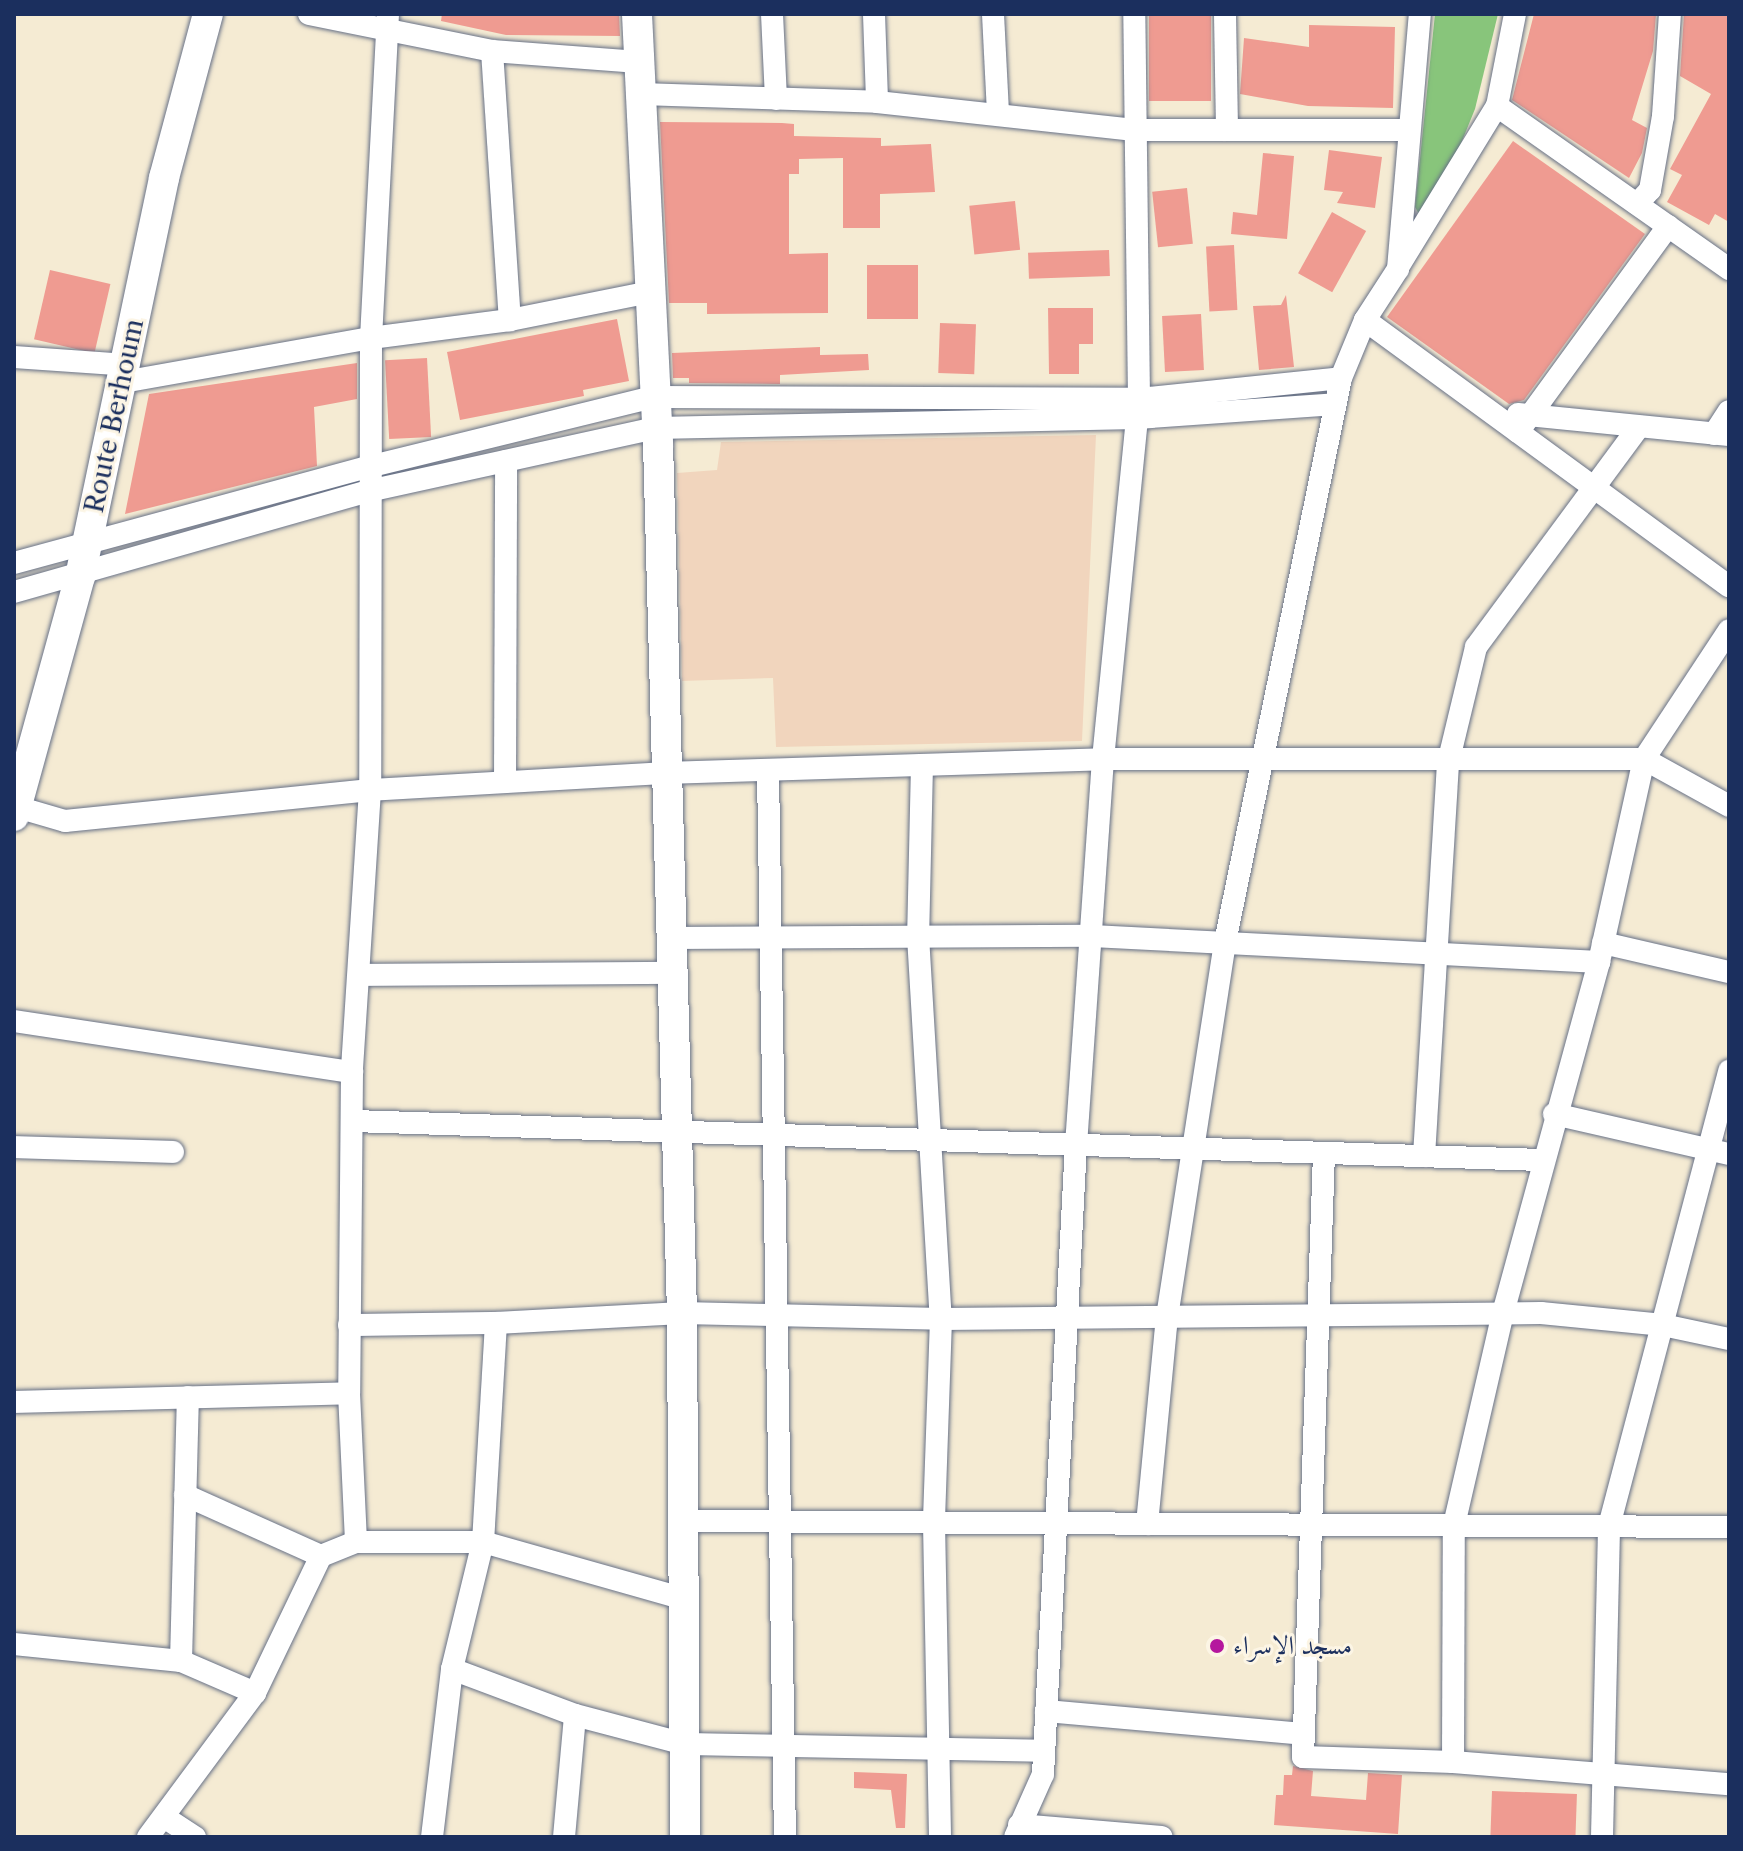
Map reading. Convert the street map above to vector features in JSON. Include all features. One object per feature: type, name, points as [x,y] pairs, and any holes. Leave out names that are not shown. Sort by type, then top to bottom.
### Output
[{"type":"street","name":"Route Berhoum","points":[[15,812],[80,577],[164,178],[208,14]]},
{"type":"street","points":[[309,14],[388,23],[492,51],[639,62]]},
{"type":"street","points":[[637,14],[656,428],[674,1132],[682,1313],[680,1521],[684,1599],[685,1837]]},
{"type":"street","points":[[772,14],[776,99]]},
{"type":"street","points":[[874,14],[877,102]]},
{"type":"street","points":[[993,14],[998,113]]},
{"type":"street","points":[[1134,14],[1138,409],[1103,759],[1076,1145],[1070,1318],[1043,1774],[1017,1831],[1161,1837]]},
{"type":"street","points":[[1225,14],[1227,130]]},
{"type":"street","points":[[1398,269],[1420,14]]},
{"type":"street","points":[[1147,1524],[1167,1317],[1225,942],[1341,378],[1365,320],[1497,106],[1515,14]]},
{"type":"street","points":[[1637,204],[1650,190],[1663,116],[1670,14]]},
{"type":"street","points":[[356,1542],[349,1393],[352,1072],[370,790],[368,467],[371,338],[388,23]]},
{"type":"street","points":[[492,51],[510,320]]},
{"type":"street","points":[[641,94],[877,102],[1134,130],[1408,130]]},
{"type":"street","points":[[1497,106],[1729,269]]},
{"type":"street","points":[[1523,424],[1668,226]]},
{"type":"street","points":[[14,357],[125,374],[510,320],[650,292]]},
{"type":"street","points":[[1365,320],[1489,410],[1523,424],[1592,485],[1729,586]]},
{"type":"street","points":[[14,563],[368,467],[653,397],[1138,409],[1341,378]]},
{"type":"street","points":[[14,592],[80,577],[369,491],[656,428],[1336,404]]},
{"type":"street","points":[[1523,424],[1639,427],[1721,435],[1729,411]]},
{"type":"street","points":[[1424,1156],[1440,953],[1448,763],[1476,647],[1592,485],[1639,427]]},
{"type":"street","points":[[505,782],[506,461]]},
{"type":"street","points":[[1453,1762],[1454,1525],[1503,1313],[1541,1160],[1601,952],[1644,759],[1729,630]]},
{"type":"street","points":[[15,812],[65,821],[370,790],[665,773],[1103,759],[1448,763],[1644,759],[1729,806]]},
{"type":"street","points":[[922,765],[918,936],[941,1319],[934,1523],[940,1837]]},
{"type":"street","points":[[768,770],[785,1837]]},
{"type":"street","points":[[670,938],[1092,936],[1440,953],[1601,952],[1729,972]]},
{"type":"street","points":[[360,975],[670,973]]},
{"type":"street","points":[[14,1021],[352,1072]]},
{"type":"street","points":[[1602,1837],[1609,1526],[1729,1071]]},
{"type":"street","points":[[1554,1114],[1729,1154]]},
{"type":"street","points":[[353,1121],[1541,1160]]},
{"type":"street","points":[[14,1147],[173,1152]]},
{"type":"street","points":[[1324,1153],[1321,1315],[1303,1757],[1453,1762],[1729,1784]]},
{"type":"street","points":[[349,1325],[496,1323],[682,1313],[941,1319],[1503,1313],[1663,1325],[1729,1339]]},
{"type":"street","points":[[432,1837],[452,1669],[483,1542],[496,1323]]},
{"type":"street","points":[[14,1402],[349,1393]]},
{"type":"street","points":[[181,1661],[188,1397]]},
{"type":"street","points":[[185,1495],[321,1556]]},
{"type":"street","points":[[680,1521],[1729,1527]]},
{"type":"street","points":[[148,1837],[255,1693],[321,1556],[356,1542],[483,1542],[684,1599]]},
{"type":"street","points":[[14,1644],[181,1661],[255,1693]]},
{"type":"street","points":[[452,1669],[575,1715],[685,1744],[1044,1751]]},
{"type":"street","points":[[1046,1711],[1303,1734]]},
{"type":"street","points":[[564,1837],[575,1715]]},
{"type":"street","points":[[164,1817],[195,1837]]},
{"type":"shaded area","points":[[1096,435],[1082,741],[776,747],[773,678],[682,681],[677,473],[717,470],[721,442]]},
{"type":"green space","points":[[1435,14],[1498,14],[1475,109],[1453,163],[1419,214],[1415,207]]},
{"type":"building","points":[[442,14],[619,14],[620,36],[506,35],[441,21]]},
{"type":"building","points":[[1149,14],[1211,14],[1211,101],[1149,101]]},
{"type":"building","points":[[1534,14],[1656,14],[1653,51],[1632,120],[1647,128],[1642,153],[1629,178],[1512,100]]},
{"type":"building","points":[[1684,14],[1729,14],[1729,222],[1715,214],[1709,225],[1667,202],[1682,175],[1670,169],[1711,94],[1680,76]]},
{"type":"building","points":[[1309,25],[1395,27],[1393,108],[1308,106],[1240,94],[1244,38],[1309,47]]},
{"type":"building","points":[[660,122],[782,123],[794,124],[794,136],[881,138],[881,146],[931,144],[935,192],[880,194],[880,228],[843,228],[843,158],[799,159],[799,174],[789,174],[789,254],[828,253],[828,313],[707,314],[707,303],[669,303]]},
{"type":"building","points":[[1513,141],[1645,234],[1524,400],[1509,404],[1387,317]]},
{"type":"building","points":[[1329,150],[1382,157],[1375,208],[1337,203],[1343,192],[1324,190]]},
{"type":"building","points":[[1263,153],[1294,156],[1287,239],[1231,234],[1233,212],[1257,215]]},
{"type":"building","points":[[1187,188],[1193,244],[1158,247],[1152,192]]},
{"type":"building","points":[[1015,201],[1020,250],[974,255],[969,206]]},
{"type":"building","points":[[1332,212],[1366,231],[1332,292],[1298,273]]},
{"type":"building","points":[[1234,245],[1237,310],[1209,311],[1206,246]]},
{"type":"building","points":[[1109,250],[1110,276],[1029,279],[1028,253]]},
{"type":"building","points":[[867,265],[918,265],[918,319],[867,319]]},
{"type":"building","points":[[50,270],[110,284],[94,353],[34,339]]},
{"type":"building","points":[[1286,295],[1294,367],[1259,370],[1253,306],[1281,305]]},
{"type":"building","points":[[1048,308],[1093,308],[1093,344],[1079,344],[1079,374],[1049,374]]},
{"type":"building","points":[[1201,314],[1204,370],[1165,372],[1162,316]]},
{"type":"building","points":[[617,319],[629,381],[583,390],[584,396],[460,420],[447,352]]},
{"type":"building","points":[[940,323],[976,324],[974,374],[938,373]]},
{"type":"building","points":[[820,347],[820,355],[868,354],[869,370],[780,375],[780,384],[689,383],[689,378],[673,378],[672,353]]},
{"type":"building","points":[[427,358],[431,437],[389,439],[385,360]]},
{"type":"building","points":[[357,363],[357,399],[314,407],[317,466],[125,514],[149,394]]},
{"type":"building","points":[[1293,1766],[1313,1771],[1311,1796],[1366,1800],[1368,1773],[1402,1775],[1398,1834],[1274,1825],[1276,1795],[1283,1795],[1284,1775],[1292,1775]]},
{"type":"building","points":[[854,1772],[907,1774],[905,1828],[896,1828],[891,1790],[854,1788]]},
{"type":"building","points":[[1492,1791],[1577,1794],[1575,1837],[1490,1837]]},
{"type":"place","name":"مسجد الإسراء","points":[[1217,1646]]}]
